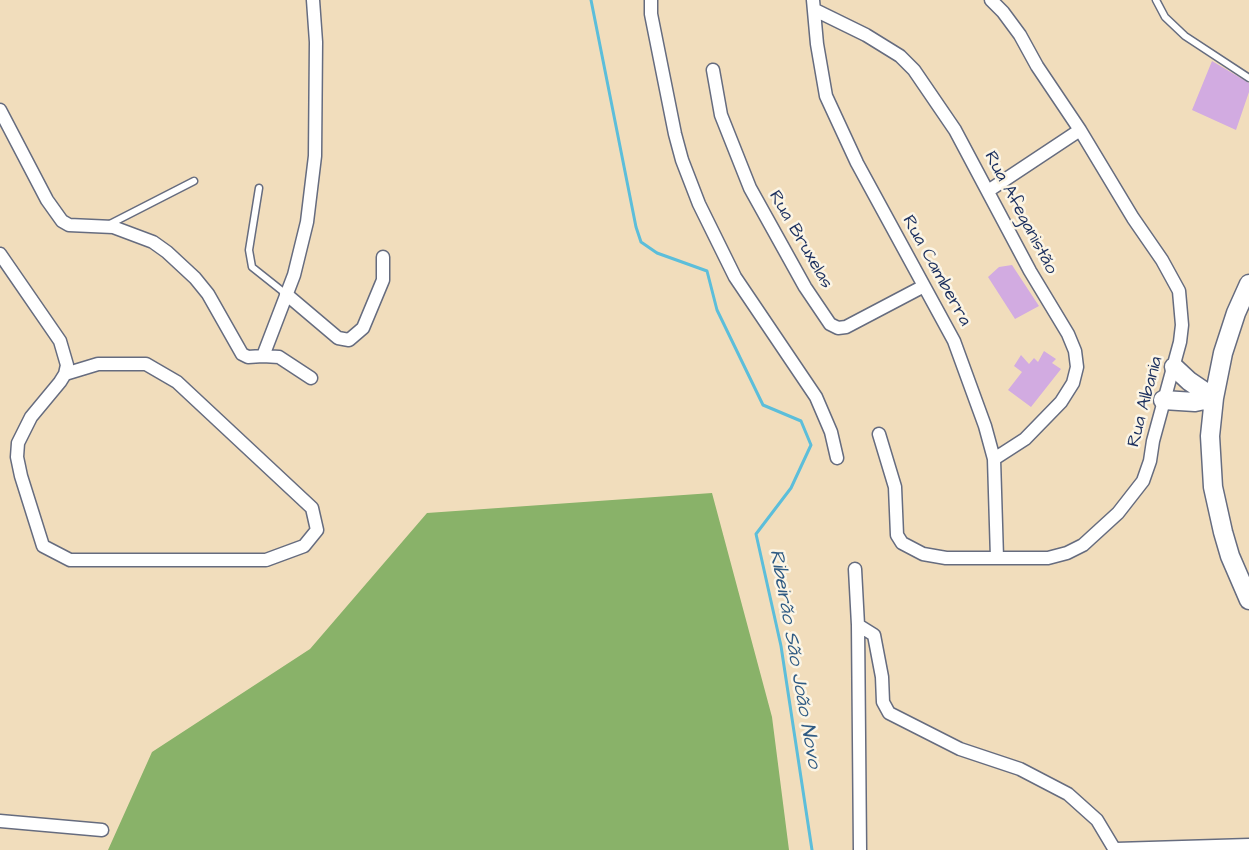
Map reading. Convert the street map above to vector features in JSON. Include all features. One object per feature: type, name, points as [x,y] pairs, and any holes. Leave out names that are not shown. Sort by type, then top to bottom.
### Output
[{"type":"main road","points":[[1249,284],[1236,313],[1223,353],[1214,398],[1210,436],[1213,487],[1230,556],[1249,600]]},
{"type":"main road","points":[[1174,367],[1189,381],[1214,398]]},
{"type":"main road","points":[[1163,400],[1195,402],[1214,398]]},
{"type":"street","points":[[263,356],[294,274],[307,222],[315,156],[316,42],[313,0]]},
{"type":"street","points":[[651,0],[651,14],[675,134],[682,160],[699,204],[735,277],[816,397],[831,432],[837,458]]},
{"type":"street","name":"Rua Albania","points":[[879,434],[895,487],[897,535],[902,543],[923,554],[946,558],[1048,558],[1067,553],[1083,545],[1125,505],[1143,481],[1163,400],[1174,367],[1182,325],[1179,291],[1080,130],[1037,66],[1020,35],[991,0]]},
{"type":"street","name":"Rua Afeganistão","points":[[814,5],[900,56],[914,69],[955,130],[1030,272],[1068,334],[1075,351],[1077,367],[1073,383],[1061,402],[1025,439],[994,459]]},
{"type":"street","name":"Rua Camberra","points":[[814,5],[817,44],[826,96],[857,163],[954,341],[985,426],[994,459],[997,558]]},
{"type":"street","name":"Rua Bruxelas","points":[[713,70],[721,115],[750,188],[795,270],[830,324],[838,328],[846,327],[924,286]]},
{"type":"street","points":[[0,110],[46,200],[62,221],[69,225],[107,226],[132,233],[167,252],[195,278],[208,294],[242,354],[248,357],[279,357],[311,378]]},
{"type":"street","points":[[988,191],[1080,130]]},
{"type":"street","points":[[0,254],[60,341],[67,365],[65,374],[31,417],[18,443],[17,457],[21,476],[43,546],[70,560],[266,560],[304,546],[317,530],[312,508],[177,382],[146,364],[98,364],[65,374]]},
{"type":"street","points":[[286,294],[338,338],[349,340],[363,328],[383,280],[383,257]]},
{"type":"street","points":[[855,569],[858,625],[860,850]]},
{"type":"street","points":[[858,625],[874,635],[882,677],[883,702],[889,713],[960,749],[1020,769],[1068,794],[1097,820],[1116,849],[1249,845]]},
{"type":"street","points":[[0,820],[102,830]]},
{"type":"lane","points":[[1156,0],[1165,16],[1185,36],[1249,78]]},
{"type":"lane","points":[[107,226],[194,181]]},
{"type":"lane","points":[[259,188],[249,250],[252,267],[286,294]]},
{"type":"green space","points":[[712,493],[772,717],[789,850],[108,850],[152,752],[310,649],[427,513]]},
{"type":"building","points":[[1212,61],[1249,83],[1249,92],[1236,130],[1192,110]]},
{"type":"building","points":[[1012,265],[1039,306],[1015,319],[988,277],[999,267]]},
{"type":"building","points":[[1044,351],[1056,359],[1052,363],[1061,369],[1031,407],[1008,390],[1022,372],[1014,366],[1021,355],[1029,364],[1034,358],[1038,362]]},
{"type":"waterway","name":"Ribeirão São João Novo","points":[[591,0],[636,227],[641,242],[657,253],[707,271],[717,310],[763,405],[801,421],[811,445],[791,488],[756,534],[781,646],[812,850]]}]
